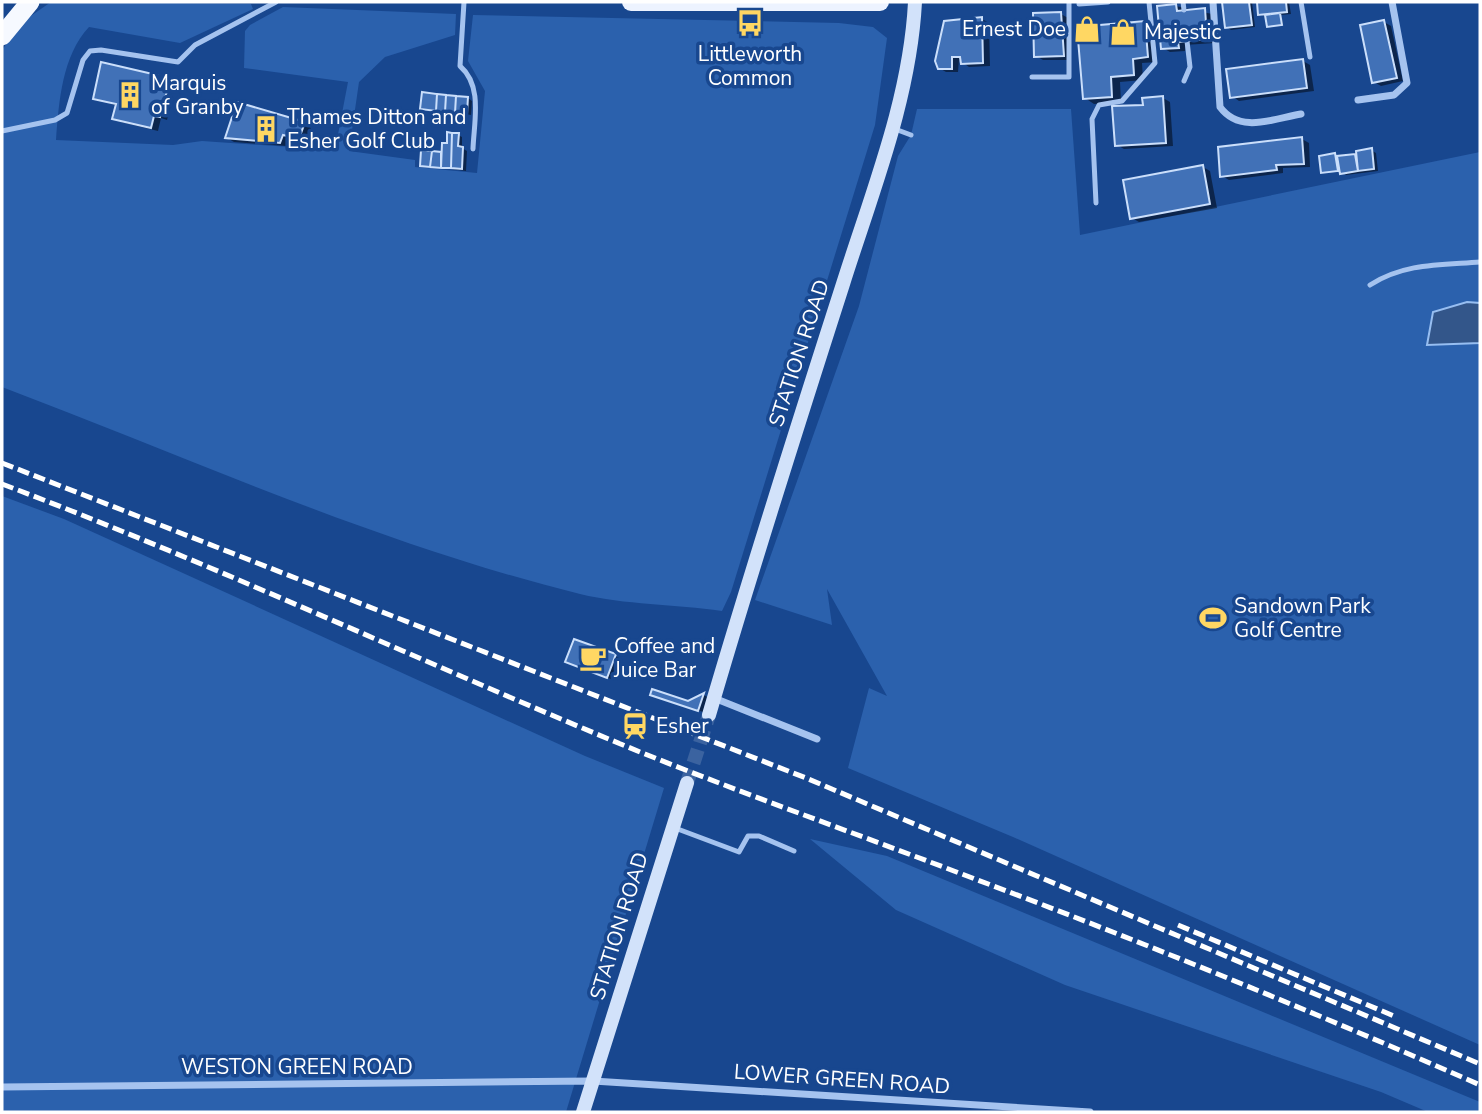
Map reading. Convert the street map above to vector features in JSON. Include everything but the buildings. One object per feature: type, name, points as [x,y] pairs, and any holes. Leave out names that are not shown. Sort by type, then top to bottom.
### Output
[{"type":"highway","points":[[2,7],[21,2]]},
{"type":"highway","points":[[2,36],[30,2]]},
{"type":"main road","points":[[631,2],[880,2]]},
{"type":"main road","name":"STATION ROAD","points":[[709,715],[892,128],[912,40],[915,2]]},
{"type":"main road","name":"STATION ROAD","points":[[583,1112],[687,783]]},
{"type":"street","points":[[1213,2],[1220,107],[1227,117],[1238,123],[1253,123],[1301,114]]},
{"type":"street","points":[[1358,100],[1394,95],[1407,83],[1392,2]]},
{"type":"street","points":[[714,698],[817,739]]},
{"type":"street","name":"WESTON GREEN ROAD","points":[[2,1087],[593,1082]]},
{"type":"street","name":"LOWER GREEN ROAD","points":[[593,1082],[1090,1112]]},
{"type":"lane","points":[[2,131],[54,120],[68,113],[83,60],[90,51],[101,50],[178,62],[195,45],[276,2]]},
{"type":"lane","points":[[464,2],[460,66],[471,76],[475,86],[473,149]]},
{"type":"lane","points":[[1032,77],[1069,78],[1069,2]]},
{"type":"lane","points":[[1079,4],[1108,2]]},
{"type":"lane","points":[[1096,203],[1092,119],[1099,105],[1122,101],[1155,63],[1149,2]]},
{"type":"lane","points":[[1184,2],[1184,10]]},
{"type":"lane","points":[[1301,2],[1310,57]]},
{"type":"lane","points":[[1184,81],[1190,67],[1187,41]]},
{"type":"lane","points":[[892,128],[911,135]]},
{"type":"lane","points":[[1370,285],[1390,272],[1417,266],[1480,262]]},
{"type":"lane","points":[[672,827],[739,852],[748,836],[759,836],[794,851]]},
{"type":"shaded area","name":"Thames Ditton and Esher Golf Club","points":[[51,2],[251,4],[253,9],[180,43],[89,27],[67,65],[56,140],[173,145],[202,141],[335,150],[348,82],[244,68],[245,31],[250,25],[283,7],[456,14],[455,35],[385,57],[359,82],[349,151],[415,160],[415,167],[477,173],[485,91],[468,61],[473,15],[839,23],[873,27],[887,38],[875,125],[731,592],[722,611],[597,598],[505,574],[359,526],[2,387],[2,50],[22,22]]},
{"type":"shaded area","points":[[917,109],[1071,109],[1080,235],[1480,152],[1480,1045],[1013,837],[848,768],[869,688],[887,696],[827,589],[832,625],[755,600],[859,306],[898,156],[911,135]]},
{"type":"shaded area","points":[[1467,302],[1480,303],[1480,343],[1427,345],[1433,312]]},
{"type":"shaded area","points":[[2,496],[64,519],[585,756],[664,788],[566,1112],[2,1112]]},
{"type":"shaded area","points":[[810,839],[887,856],[1480,1102],[1480,1112],[1428,1112],[1381,1092],[1065,985],[896,910]]},
{"type":"tunnel","points":[[687,783],[709,715]]},
{"type":"railway","points":[[2,463],[806,778],[1480,1064]]},
{"type":"railway","points":[[2,484],[164,548],[645,754],[1166,953],[1480,1085]]},
{"type":"railway","points":[[1178,925],[1394,1016]]},
{"type":"place","name":"Littleworth Common","points":[[750,23]]},
{"type":"place","name":"Ernest Doe","points":[[1087,29]]},
{"type":"place","name":"Majestic","points":[[1123,32]]},
{"type":"place","name":"Marquis of Granby","points":[[130,95]]},
{"type":"place","name":"Thames Ditton and Esher Golf Club","points":[[266,129]]},
{"type":"place","name":"Sandown Park Golf Centre","points":[[1213,618]]},
{"type":"place","name":"Coffee and Juice Bar","points":[[593,658]]},
{"type":"place","name":"Esher","points":[[635,726]]}]
